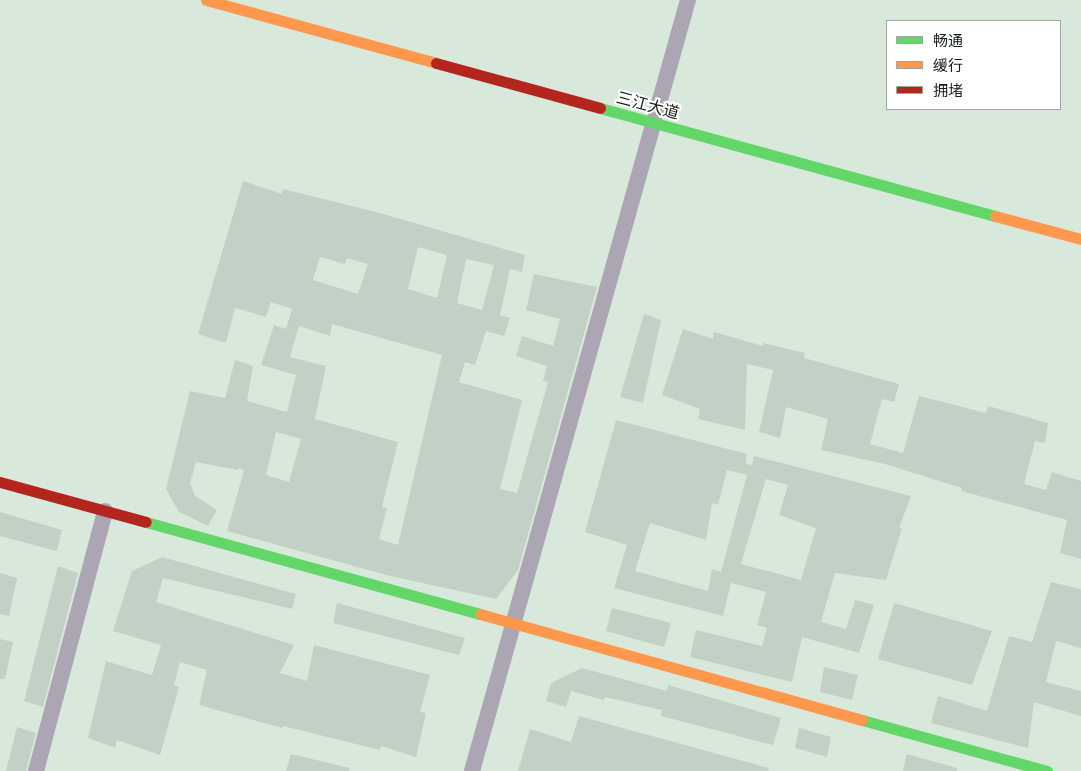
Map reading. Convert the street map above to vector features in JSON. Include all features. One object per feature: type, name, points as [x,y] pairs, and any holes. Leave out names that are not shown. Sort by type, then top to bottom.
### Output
[{"type":"street","name":"三江大道","points":[[206,0],[1081,239]]},
{"type":"street","points":[[472,771],[688,0]]},
{"type":"street","points":[[0,482],[514,622],[1047,771]]},
{"type":"street","points":[[36,771],[105,511]]},
{"type":"building","points":[[243,181],[282,194],[283,189],[380,213],[525,255],[522,272],[510,269],[500,315],[510,318],[504,336],[486,331],[475,365],[465,362],[459,382],[522,400],[500,489],[517,493],[548,382],[543,381],[547,366],[516,356],[522,336],[553,346],[560,319],[526,310],[534,274],[597,287],[518,570],[496,599],[390,576],[227,531],[244,470],[239,468],[238,470],[196,462],[190,483],[195,496],[217,510],[208,526],[179,512],[166,489],[190,391],[225,398],[235,360],[253,366],[247,401],[287,412],[296,375],[261,365],[274,325],[286,329],[292,309],[271,302],[266,317],[235,308],[226,343],[198,334]],"holes":[[[418,247],[447,255],[437,298],[408,289]],[[320,257],[345,264],[347,258],[368,264],[358,294],[313,280]],[[466,259],[494,265],[482,310],[457,303]],[[332,324],[442,355],[398,545],[379,539],[387,508],[382,507],[398,442],[315,419],[326,366],[290,357],[299,326],[330,336]],[[276,432],[301,439],[289,482],[266,475]]]},
{"type":"building","points":[[644,314],[661,320],[643,403],[620,397]]},
{"type":"building","points":[[683,329],[713,339],[714,332],[763,346],[763,343],[805,353],[804,358],[899,384],[894,402],[882,399],[870,444],[903,453],[919,396],[986,413],[988,406],[1048,423],[1045,443],[1035,441],[1024,484],[1046,490],[1052,472],[1081,481],[1081,559],[1060,553],[1067,520],[961,491],[962,488],[885,464],[821,450],[828,419],[786,407],[780,438],[759,432],[773,370],[747,364],[745,430],[698,419],[700,409],[662,395]]},
{"type":"building","points":[[616,420],[747,454],[746,464],[752,465],[754,456],[911,496],[899,528],[902,528],[886,580],[835,573],[821,622],[846,629],[855,600],[874,605],[859,653],[802,637],[792,682],[690,657],[696,630],[762,646],[767,628],[757,625],[766,592],[731,583],[723,616],[614,588],[627,545],[585,532]],"holes":[[[727,470],[747,475],[721,572],[712,569],[708,591],[635,571],[650,523],[706,540],[712,503],[718,505]],[[766,479],[788,485],[779,515],[816,528],[801,580],[741,564]]]},
{"type":"building","points":[[0,512],[62,530],[57,551],[0,536]]},
{"type":"building","points":[[162,557],[296,594],[292,609],[163,578],[156,602],[294,645],[280,673],[307,681],[314,645],[430,675],[420,712],[426,713],[416,757],[381,746],[380,750],[283,726],[282,728],[199,705],[207,670],[180,662],[174,685],[179,687],[160,755],[117,740],[115,748],[88,738],[106,661],[152,675],[161,645],[113,631],[132,571]]},
{"type":"building","points":[[58,566],[78,573],[43,707],[24,701]]},
{"type":"building","points":[[0,573],[17,578],[9,616],[0,614]]},
{"type":"building","points":[[1051,582],[1081,589],[1081,648],[1056,641],[1046,682],[1081,691],[1081,716],[1034,702],[1028,748],[931,723],[938,696],[987,711],[1009,636],[1032,642]]},
{"type":"building","points":[[337,603],[465,638],[459,655],[333,623]]},
{"type":"building","points":[[894,603],[992,631],[972,685],[878,659]]},
{"type":"building","points":[[612,608],[671,623],[664,647],[606,631]]},
{"type":"building","points":[[0,639],[13,642],[5,679],[0,679]]},
{"type":"building","points":[[824,667],[858,675],[852,700],[820,692]]},
{"type":"building","points":[[582,668],[667,691],[668,685],[781,718],[773,745],[661,716],[662,710],[605,697],[604,700],[571,691],[566,707],[546,701],[551,683]]},
{"type":"building","points":[[579,716],[769,768],[768,771],[518,771],[530,729],[571,742]]},
{"type":"building","points":[[17,727],[36,733],[26,771],[6,771]]},
{"type":"building","points":[[799,728],[831,737],[827,757],[795,748]]},
{"type":"building","points":[[291,754],[350,768],[349,771],[286,771]]},
{"type":"building","points":[[907,754],[957,768],[957,771],[903,771]]},
{"type":"traffic: fast","points":[[600,108],[995,216]]},
{"type":"traffic: fast","points":[[146,522],[480,614]]},
{"type":"traffic: fast","points":[[862,720],[1047,771]]},
{"type":"traffic: slow","points":[[206,0],[436,63]]},
{"type":"traffic: slow","points":[[995,216],[1081,239]]},
{"type":"traffic: slow","points":[[480,614],[862,720]]},
{"type":"traffic: jam","points":[[436,63],[600,108]]},
{"type":"traffic: jam","points":[[0,482],[146,522]]}]
